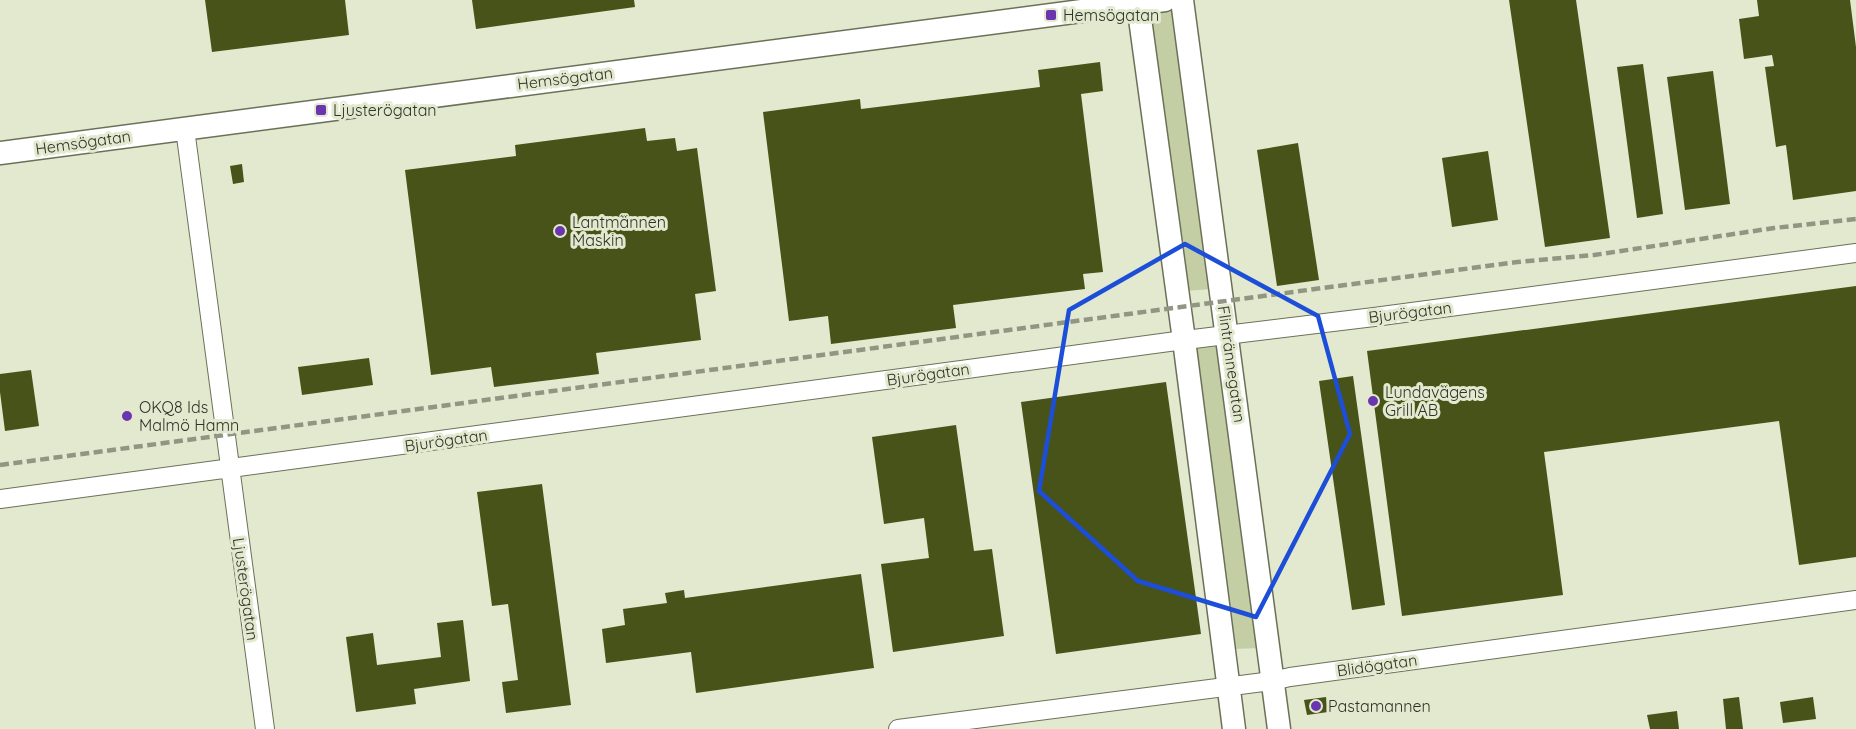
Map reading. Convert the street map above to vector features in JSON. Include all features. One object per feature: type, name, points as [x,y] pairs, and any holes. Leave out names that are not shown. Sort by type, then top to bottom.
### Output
[{"type":"street","name":"Hemsögatan","points":[[0,153],[1166,0]]},
{"type":"street","name":"Flintrännegatan","points":[[1182,0],[1279,729]]},
{"type":"street","points":[[1138,2],[1234,729]]},
{"type":"street","name":"Ljusterögatan","points":[[185,129],[265,729]]},
{"type":"street","name":"Bjurögatan","points":[[0,499],[230,470],[1228,334],[1856,254]]},
{"type":"street","name":"Blidögatan","points":[[898,729],[1272,681],[1856,600]]},
{"type":"highlighted area","points":[[1185,244],[1318,316],[1350,434],[1256,617],[1138,581],[1039,491],[1069,310]]},
{"type":"green space","points":[[1172,8],[1212,289],[1185,291],[1147,11]]},
{"type":"green space","points":[[1220,342],[1261,648],[1233,649],[1191,346]]},
{"type":"building","points":[[205,0],[345,0],[349,35],[212,52]]},
{"type":"building","points":[[472,0],[634,0],[635,7],[476,29]]},
{"type":"building","points":[[1509,0],[1576,0],[1610,238],[1545,247]]},
{"type":"building","points":[[1757,0],[1850,0],[1856,47],[1856,191],[1793,200],[1786,145],[1776,147],[1765,67],[1774,66],[1772,55],[1744,59],[1739,19],[1759,16]]},
{"type":"building","points":[[1100,62],[1103,91],[1081,94],[1103,272],[1083,274],[1085,289],[953,305],[956,328],[831,344],[828,316],[789,321],[763,112],[860,99],[861,109],[1040,87],[1038,70]]},
{"type":"building","points":[[1643,64],[1663,214],[1637,218],[1617,67]]},
{"type":"building","points":[[1713,71],[1730,204],[1685,210],[1667,77]]},
{"type":"building","name":"Lantmännen Maskin","points":[[645,128],[647,141],[675,138],[677,151],[697,148],[716,291],[695,294],[701,340],[596,353],[599,374],[494,387],[491,367],[431,375],[405,170],[516,156],[515,145]]},
{"type":"building","points":[[1298,143],[1319,280],[1277,286],[1257,150]]},
{"type":"building","points":[[1488,151],[1498,220],[1452,227],[1442,158]]},
{"type":"building","points":[[242,164],[244,182],[233,184],[230,166]]},
{"type":"building","points":[[1856,286],[1856,557],[1799,565],[1779,421],[1544,452],[1563,595],[1402,616],[1367,351]]},
{"type":"building","points":[[369,358],[373,385],[302,395],[298,367]]},
{"type":"building","points":[[31,370],[39,426],[5,431],[0,374]]},
{"type":"building","points":[[1353,376],[1385,605],[1352,610],[1319,381]]},
{"type":"building","points":[[1166,382],[1201,634],[1056,654],[1021,402]]},
{"type":"building","points":[[956,425],[974,551],[992,549],[1004,636],[893,652],[881,564],[929,558],[924,518],[884,524],[872,437]]},
{"type":"building","points":[[542,484],[571,705],[506,713],[502,682],[518,680],[508,604],[492,606],[477,492]]},
{"type":"building","points":[[861,574],[874,668],[696,693],[691,652],[606,663],[602,629],[625,625],[623,609],[667,603],[665,593],[684,590],[685,598]]},
{"type":"building","points":[[463,620],[470,681],[414,689],[416,704],[356,712],[346,637],[373,633],[377,665],[441,657],[437,623]]},
{"type":"building","name":"Pastamannen","points":[[1326,697],[1328,712],[1307,715],[1304,700]]},
{"type":"building","points":[[1739,697],[1743,729],[1726,729],[1723,699]]},
{"type":"building","points":[[1813,697],[1816,719],[1783,723],[1780,702]]},
{"type":"building","points":[[1677,711],[1679,729],[1650,729],[1647,715]]},
{"type":"railway","points":[[0,465],[1517,262],[1594,255],[1774,228],[1856,219]]},
{"type":"place","name":"Hemsögatan","points":[[1051,15]]},
{"type":"place","name":"Ljusterögatan","points":[[321,110]]},
{"type":"place","name":"Lantmännen Maskin","points":[[560,231]]},
{"type":"place","name":"Lundavägens Grill AB","points":[[1373,401]]},
{"type":"place","name":"OKQ8 Ids Malmö Hamn","points":[[127,416]]},
{"type":"place","name":"Pastamannen","points":[[1316,706]]}]
